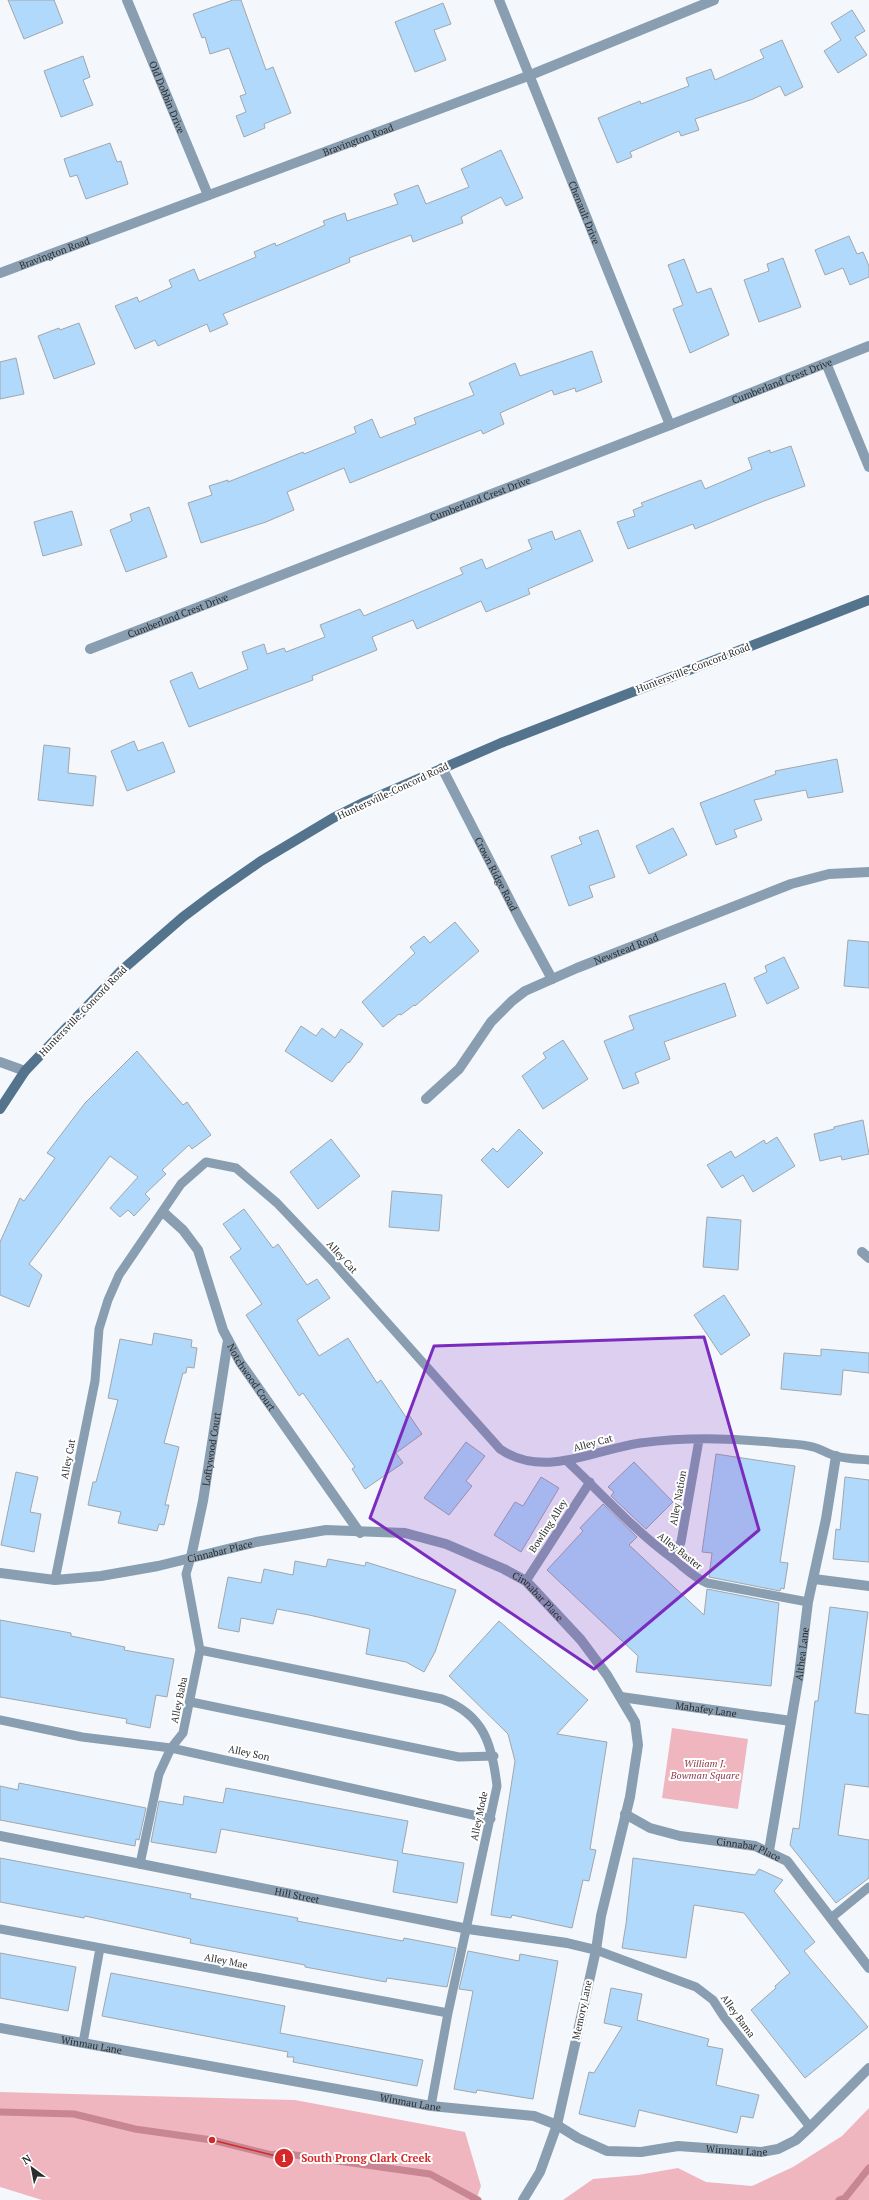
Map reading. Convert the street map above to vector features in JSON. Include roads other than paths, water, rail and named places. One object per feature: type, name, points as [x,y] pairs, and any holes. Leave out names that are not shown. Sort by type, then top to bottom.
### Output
[{"type":"main road","name":"Huntersville-Concord Road","points":[[0,1109],[24,1071],[122,970],[183,917],[215,893],[261,861],[333,818],[442,768],[508,740],[869,600]]},
{"type":"street","name":"Old Dobbin Drive","points":[[127,0],[208,195]]},
{"type":"street","name":"Chenault Drive","points":[[499,0],[528,76],[670,425]]},
{"type":"street","name":"Bravington Road","points":[[0,273],[528,76],[714,0]]},
{"type":"street","name":"Cumberland Crest Drive","points":[[90,649],[670,425],[869,346]]},
{"type":"street","points":[[826,363],[869,467]]},
{"type":"street","name":"Crown Ridge Road","points":[[442,768],[552,979]]},
{"type":"street","name":"Newstead Road","points":[[426,1099],[459,1069],[491,1022],[512,1001],[525,991],[791,884],[829,874],[869,872]]},
{"type":"street","points":[[0,1062],[24,1071]]},
{"type":"street","name":"Notchwood Court","points":[[163,1212],[183,1230],[198,1250],[228,1340],[240,1362],[360,1533]]},
{"type":"street","name":"Loftywood Court","points":[[191,1557],[203,1500],[228,1340]]},
{"type":"street","name":"Althea Lane","points":[[769,1851],[791,1721],[808,1602],[814,1579],[836,1456]]},
{"type":"street","name":"Cinnabar Place","points":[[0,1573],[55,1580],[101,1576],[256,1542],[326,1530],[360,1533],[405,1533],[446,1544],[504,1569],[526,1582],[581,1640],[621,1697],[635,1722],[638,1745],[630,1797],[625,1814],[650,1828],[680,1836],[748,1845],[769,1851],[787,1861],[869,1968]]},
{"type":"street","points":[[814,1579],[869,1586]]},
{"type":"street","name":"Mahafey Lane","points":[[621,1697],[791,1721]]},
{"type":"street","name":"Memory Lane","points":[[523,2200],[540,2172],[558,2126],[596,1950],[601,1916],[625,1814]]},
{"type":"street","name":"Hill Street","points":[[0,1836],[468,1929],[567,1943],[596,1950]]},
{"type":"street","name":"Winmau Lane","points":[[0,2028],[432,2106],[534,2116],[558,2126],[578,2138],[607,2151],[641,2152],[678,2146],[760,2152],[778,2149],[796,2140],[869,2068]]},
{"type":"lane","name":"Alley Cat","points":[[55,1580],[95,1382],[99,1329],[119,1275],[181,1184],[206,1162],[236,1168],[277,1203],[334,1263],[500,1449],[510,1456],[537,1464],[568,1462],[602,1451],[641,1443],[699,1440],[755,1441],[813,1447],[836,1456],[869,1460]]},
{"type":"lane","name":"Alley Nation","points":[[673,1559],[681,1542],[699,1440]]},
{"type":"lane","name":"Alley Baster","points":[[568,1462],[656,1547],[695,1578],[707,1583],[808,1602]]},
{"type":"lane","name":"Bowling Alley","points":[[526,1582],[590,1482]]},
{"type":"lane","name":"Alley Baba","points":[[140,1864],[159,1774],[171,1748],[183,1733],[191,1702],[200,1650],[186,1574],[191,1557]]},
{"type":"lane","name":"Alley Mode","points":[[200,1650],[442,1699],[456,1704],[474,1718],[484,1732],[494,1756],[497,1786],[468,1929],[448,2014],[432,2106]]},
{"type":"lane","points":[[191,1702],[459,1757],[494,1756]]},
{"type":"lane","name":"Alley Son","points":[[0,1720],[82,1737],[171,1748],[491,1819]]},
{"type":"lane","points":[[830,1918],[869,1887]]},
{"type":"lane","name":"Alley Mae","points":[[0,1929],[448,2014]]},
{"type":"lane","points":[[83,2043],[100,1948]]},
{"type":"lane","name":"Alley Bama","points":[[596,1950],[696,1987],[713,2000],[724,2017],[810,2127]]},
{"type":"waterway","points":[[0,2112],[74,2114],[135,2129],[212,2140],[272,2155],[281,2153],[430,2174],[478,2200]]},
{"type":"waterway","points":[[839,2200],[845,2198],[869,2168]]},
{"type":"place","name":"South Prong Clark Creek","points":[[212,2140]]},
{"type":"park label","name":"William J. Bowman Square","points":[[705,1768]]}]
